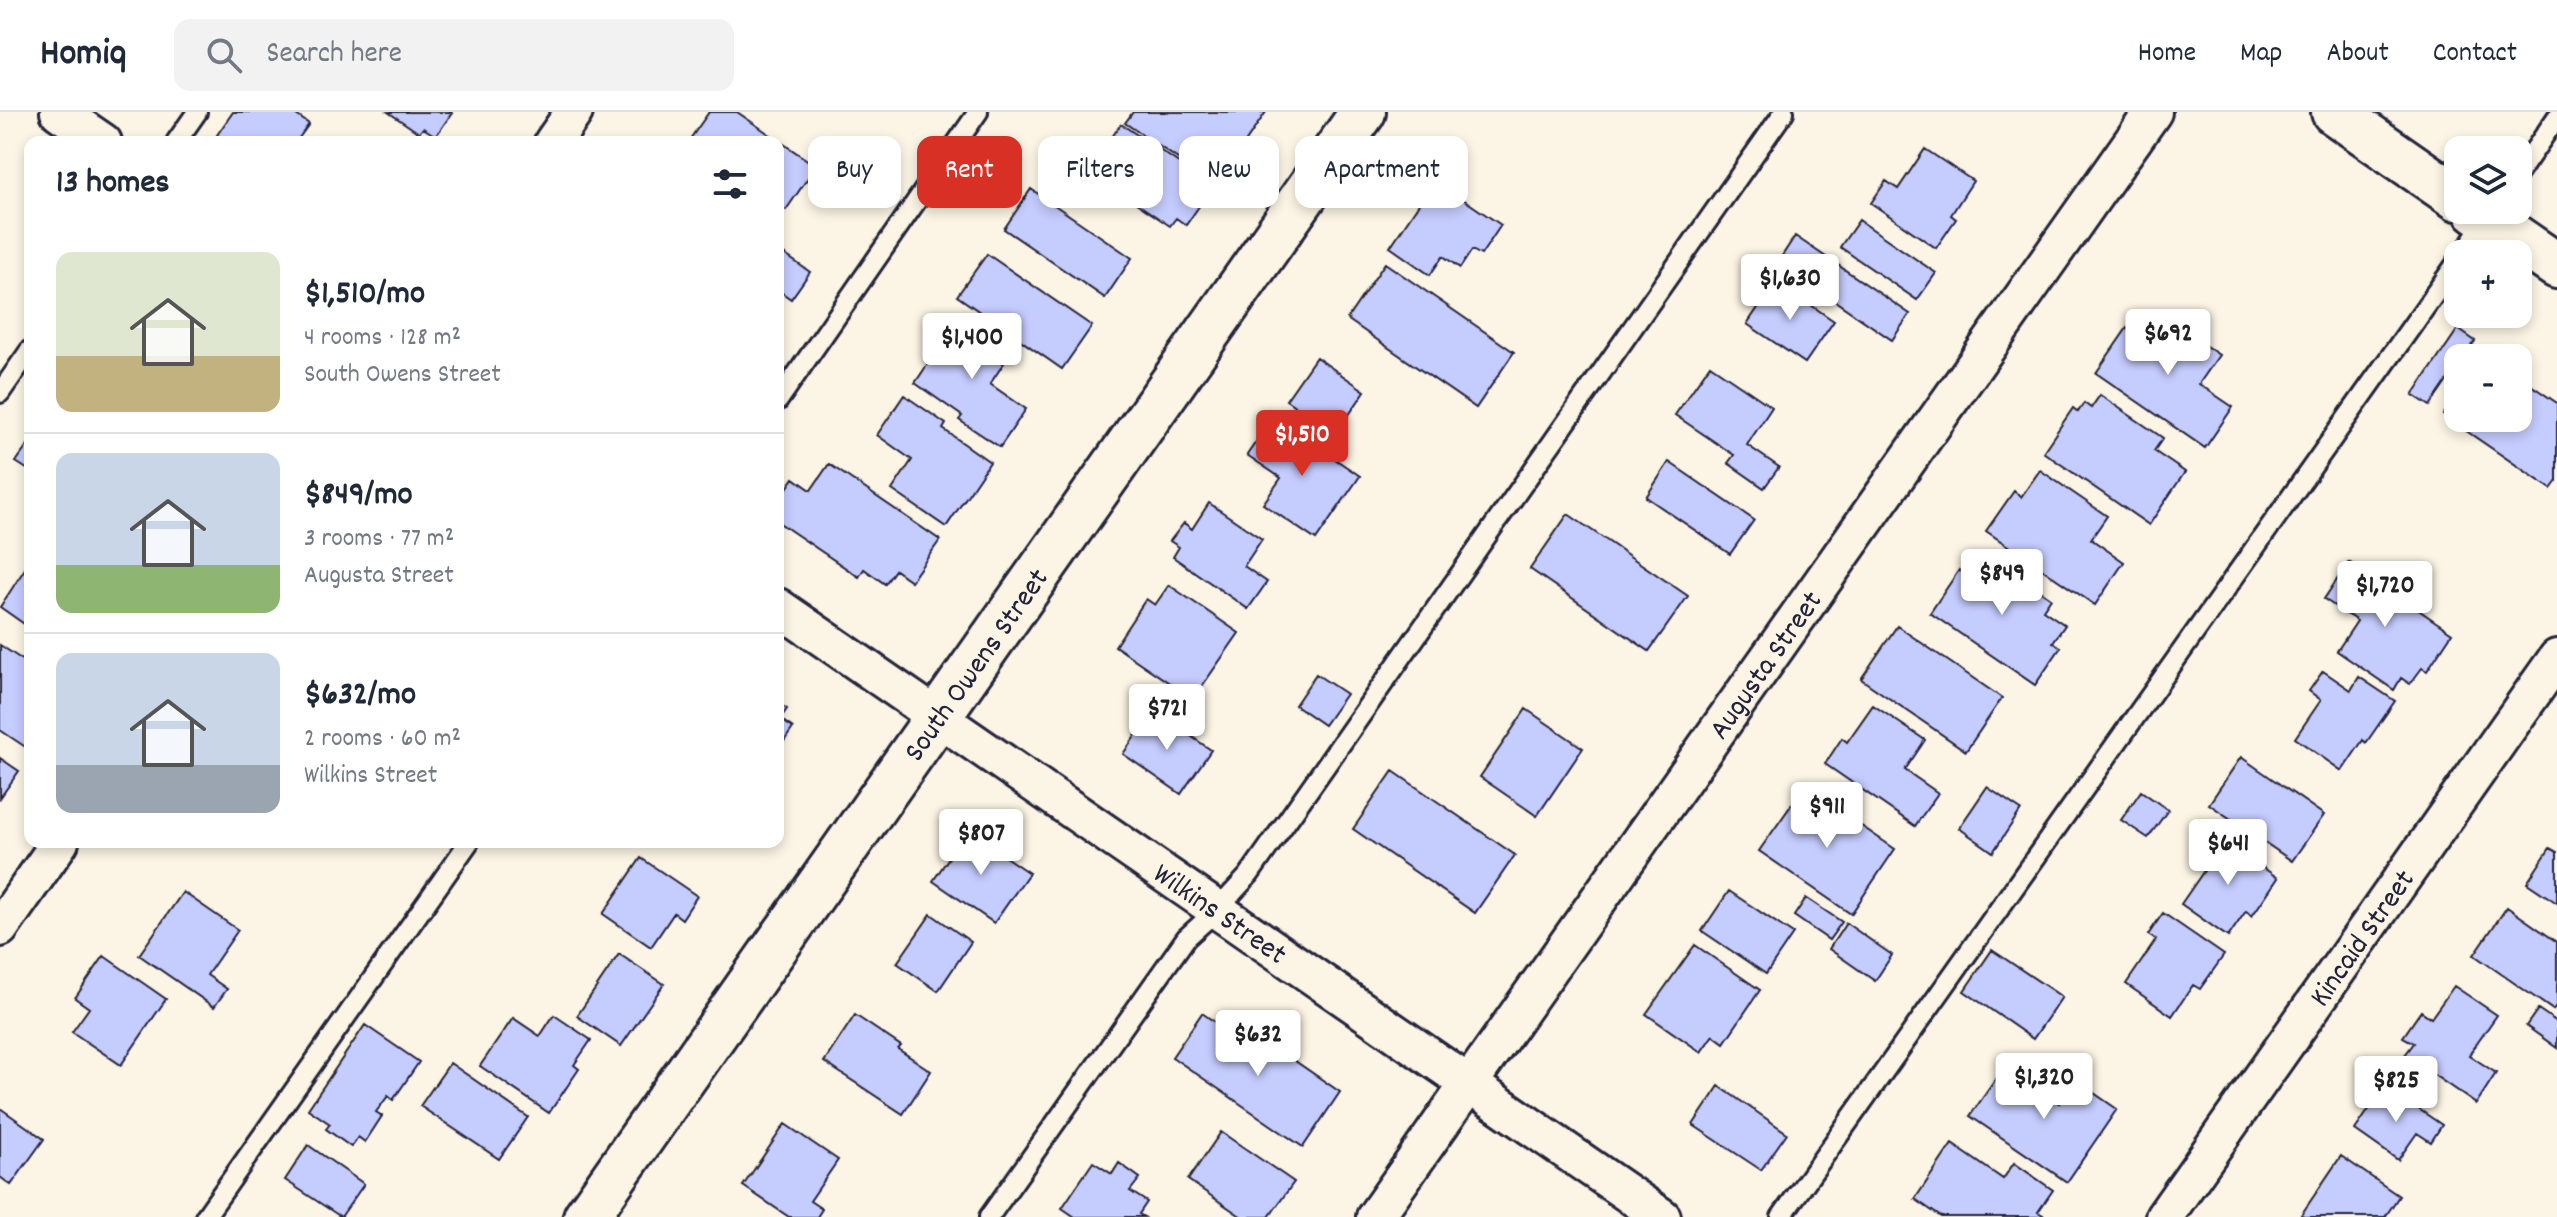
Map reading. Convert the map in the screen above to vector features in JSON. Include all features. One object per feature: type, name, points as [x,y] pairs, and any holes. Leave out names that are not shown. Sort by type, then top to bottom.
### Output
[{"type":"street","points":[[59,112],[94,136]]},
{"type":"street","points":[[557,136],[574,112]]},
{"type":"street","name":"South Owens Street","points":[[586,1217],[1363,112]]},
{"type":"street","name":"Augusta Street","points":[[1375,1217],[2153,112]]},
{"type":"street","points":[[2334,112],[2444,186]]},
{"type":"street","points":[[2500,224],[2557,266]]},
{"type":"street","name":"Wilkins Street","points":[[784,611],[1662,1217]]},
{"type":"street","name":"Kincaid Street","points":[[2164,1217],[2557,658]]},
{"type":"street","points":[[0,928],[56,848]]},
{"type":"lane","points":[[180,136],[197,112]]},
{"type":"lane","points":[[784,392],[978,112]]},
{"type":"lane","points":[[989,1217],[1186,938],[1217,910],[1258,862],[1784,112]]},
{"type":"lane","points":[[2532,154],[2557,117]]},
{"type":"lane","points":[[1781,1217],[2444,281]]},
{"type":"lane","points":[[0,393],[24,359]]},
{"type":"lane","points":[[205,1217],[465,848]]},
{"type":"building","points":[[233,112],[292,112],[309,124],[300,136],[217,135]]},
{"type":"building","points":[[388,112],[452,113],[436,136],[423,128],[419,133]]},
{"type":"building","points":[[709,112],[737,112],[772,136],[692,136]]},
{"type":"building","points":[[1133,112],[1266,112],[1250,136],[1179,136],[1179,160],[1163,149],[1163,136],[1144,136],[1125,123]]},
{"type":"building","points":[[1121,124],[1139,136],[1113,136]]},
{"type":"building","points":[[784,144],[808,161],[808,178],[784,209]]},
{"type":"building","points":[[1925,149],[1973,181],[1951,215],[1956,219],[1936,248],[1871,203],[1886,181],[1898,189]]},
{"type":"building","points":[[1163,152],[1179,163],[1179,208],[1198,208],[1186,225],[1176,218],[1170,226],[1143,208],[1163,208]]},
{"type":"building","points":[[1031,189],[1038,194],[1038,208],[1059,208],[1132,258],[1105,298],[1004,229],[1018,208],[1022,208],[1022,202]]},
{"type":"building","points":[[1468,202],[1501,225],[1481,255],[1472,250],[1460,268],[1443,256],[1430,275],[1390,247],[1416,208],[1468,208]]},
{"type":"building","points":[[1859,220],[1936,273],[1917,300],[1840,247]]},
{"type":"building","points":[[1795,236],[1910,314],[1892,340],[1778,262]]},
{"type":"building","points":[[784,254],[810,272],[791,299],[784,294]]},
{"type":"building","points":[[987,254],[1092,326],[1062,369],[957,296]]},
{"type":"building","points":[[1385,263],[1514,352],[1476,408],[1347,319]]},
{"type":"building","points":[[1776,281],[1834,321],[1805,363],[1747,324]]},
{"type":"building","points":[[2153,310],[2219,355],[2199,384],[2233,407],[2205,448],[2096,373],[2127,328],[2136,334]]},
{"type":"building","points":[[960,316],[1012,351],[990,384],[1026,409],[1000,447],[959,420],[962,416],[915,383]]},
{"type":"building","points":[[2458,329],[2475,341],[2473,344],[2448,344]]},
{"type":"building","points":[[2444,350],[2444,386],[2430,406],[2413,395]]},
{"type":"building","points":[[1316,357],[1365,391],[1336,434],[1286,400]]},
{"type":"building","points":[[1710,365],[1772,407],[1747,445],[1779,467],[1764,488],[1728,463],[1734,455],[1675,415]]},
{"type":"building","points":[[2532,386],[2557,403],[2557,481],[2551,489],[2468,432],[2532,432]]},
{"type":"building","points":[[904,395],[946,424],[943,429],[990,462],[946,527],[892,490],[912,460],[877,435]]},
{"type":"building","points":[[2100,395],[2163,438],[2154,451],[2185,472],[2149,525],[2043,452],[2073,408],[2078,412],[2084,403],[2091,408]]},
{"type":"building","points":[[1273,417],[1360,476],[1316,540],[1263,504],[1281,478],[1247,455]]},
{"type":"building","points":[[24,451],[24,467],[16,462]]},
{"type":"building","points":[[1669,462],[1754,520],[1730,554],[1646,497]]},
{"type":"building","points":[[829,464],[940,540],[911,581],[895,570],[885,584],[864,569],[859,577],[784,526],[784,492],[794,478],[811,490]]},
{"type":"building","points":[[2040,470],[2107,516],[2091,539],[2124,562],[2095,605],[1986,531],[2014,491],[2021,497]]},
{"type":"building","points":[[1209,503],[1262,539],[1244,566],[1267,582],[1248,609],[1173,557],[1179,547],[1170,541],[1184,523],[1192,529]]},
{"type":"building","points":[[1568,514],[1688,596],[1649,651],[1530,569]]},
{"type":"building","points":[[1987,554],[2051,598],[2043,610],[2065,625],[2053,642],[2061,647],[2035,685],[1930,613],[1959,570],[1965,575],[1970,567],[1976,570]]},
{"type":"building","points":[[2349,562],[2452,633],[2427,671],[2422,668],[2410,684],[2401,678],[2394,690],[2337,651],[2357,621],[2324,599]]},
{"type":"building","points":[[24,570],[24,624],[0,607]]},
{"type":"building","points":[[1169,585],[1239,633],[1193,699],[1115,646],[1146,599],[1155,605]]},
{"type":"building","points":[[1897,626],[2002,698],[1966,751],[1861,679]]},
{"type":"building","points":[[0,645],[24,661],[24,746],[0,730]]},
{"type":"building","points":[[2323,671],[2351,690],[2359,677],[2395,701],[2342,771],[2295,738],[2321,700],[2309,691]]},
{"type":"building","points":[[1316,674],[1346,694],[1324,725],[1295,705]]},
{"type":"building","points":[[1873,705],[1925,740],[1905,770],[1938,793],[1915,826],[1825,764],[1842,738],[1847,742]]},
{"type":"building","points":[[1526,709],[1583,748],[1537,816],[1480,777]]},
{"type":"building","points":[[1153,710],[1211,750],[1181,794],[1123,754]]},
{"type":"building","points":[[784,722],[793,728],[784,741]]},
{"type":"building","points":[[2241,757],[2324,815],[2292,861],[2209,804]]},
{"type":"building","points":[[0,758],[19,771],[0,798]]},
{"type":"building","points":[[1393,771],[1515,855],[1475,913],[1353,829]]},
{"type":"building","points":[[1804,787],[1895,849],[1851,914],[1759,851]]},
{"type":"building","points":[[1987,787],[2021,810],[1993,852],[1959,828]]},
{"type":"building","points":[[2141,791],[2168,810],[2148,838],[2121,820]]},
{"type":"building","points":[[967,831],[1029,873],[994,923],[933,881]]},
{"type":"building","points":[[2216,835],[2278,878],[2252,916],[2246,911],[2228,937],[2181,904],[2212,859],[2203,853]]},
{"type":"building","points":[[2550,848],[2557,852],[2557,903],[2527,883]]},
{"type":"building","points":[[641,858],[697,896],[682,919],[674,913],[651,947],[603,914]]},
{"type":"building","points":[[1729,891],[1793,934],[1766,974],[1702,931]]},
{"type":"building","points":[[183,892],[238,930],[207,975],[227,989],[214,1007],[139,955]]},
{"type":"building","points":[[1806,898],[1842,922],[1829,940],[1794,916]]},
{"type":"building","points":[[2507,907],[2557,942],[2557,1004],[2553,1010],[2474,955]]},
{"type":"building","points":[[2163,913],[2224,955],[2200,989],[2193,985],[2172,1016],[2126,984],[2156,940],[2148,935]]},
{"type":"building","points":[[931,914],[971,942],[938,991],[897,963]]},
{"type":"building","points":[[1846,923],[1892,955],[1875,981],[1829,949]]},
{"type":"building","points":[[1695,945],[1760,990],[1724,1043],[1713,1035],[1701,1052],[1646,1014]]},
{"type":"building","points":[[1992,950],[2062,997],[2033,1039],[1964,991]]},
{"type":"building","points":[[619,954],[664,984],[621,1046],[577,1016]]},
{"type":"building","points":[[104,956],[166,999],[121,1065],[72,1032],[89,1008],[75,998]]},
{"type":"building","points":[[2454,986],[2497,1015],[2469,1055],[2496,1073],[2476,1104],[2405,1055],[2414,1043],[2403,1037],[2421,1011],[2431,1018]]},
{"type":"building","points":[[2538,1009],[2557,1022],[2557,1048],[2526,1026]]},
{"type":"building","points":[[1202,1013],[1242,1041],[1250,1030],[1340,1092],[1303,1147],[1172,1057]]},
{"type":"building","points":[[554,1015],[591,1040],[574,1065],[579,1069],[549,1113],[480,1066],[513,1018],[540,1036]]},
{"type":"building","points":[[855,1015],[931,1071],[903,1114],[824,1062]]},
{"type":"building","points":[[365,1025],[419,1062],[393,1100],[388,1096],[376,1112],[382,1116],[365,1142],[358,1137],[351,1147],[326,1129],[330,1124],[308,1109]]},
{"type":"building","points":[[450,1063],[528,1117],[499,1159],[420,1106]]},
{"type":"building","points":[[2005,1066],[2059,1103],[2075,1080],[2117,1109],[2067,1182],[1970,1116]]},
{"type":"building","points":[[1719,1086],[1787,1133],[1761,1170],[1693,1125]]},
{"type":"building","points":[[2385,1086],[2442,1125],[2431,1142],[2417,1133],[2398,1160],[2355,1130]]},
{"type":"building","points":[[0,1108],[44,1139],[11,1185],[0,1177]]},
{"type":"building","points":[[785,1124],[838,1160],[810,1201],[822,1209],[817,1217],[789,1217],[743,1186]]},
{"type":"building","points":[[1221,1132],[1294,1182],[1269,1217],[1242,1217],[1188,1180]]},
{"type":"building","points":[[1952,1144],[2003,1179],[2014,1163],[2053,1190],[2038,1212],[2043,1215],[1941,1217],[1915,1199]]},
{"type":"building","points":[[308,1145],[364,1184],[341,1217],[285,1180]]},
{"type":"building","points":[[2341,1156],[2399,1196],[2385,1217],[2301,1215]]},
{"type":"building","points":[[1093,1162],[1112,1174],[1119,1163],[1140,1178],[1130,1191],[1147,1202],[1139,1214],[1144,1217],[1075,1217],[1062,1208]]}]
